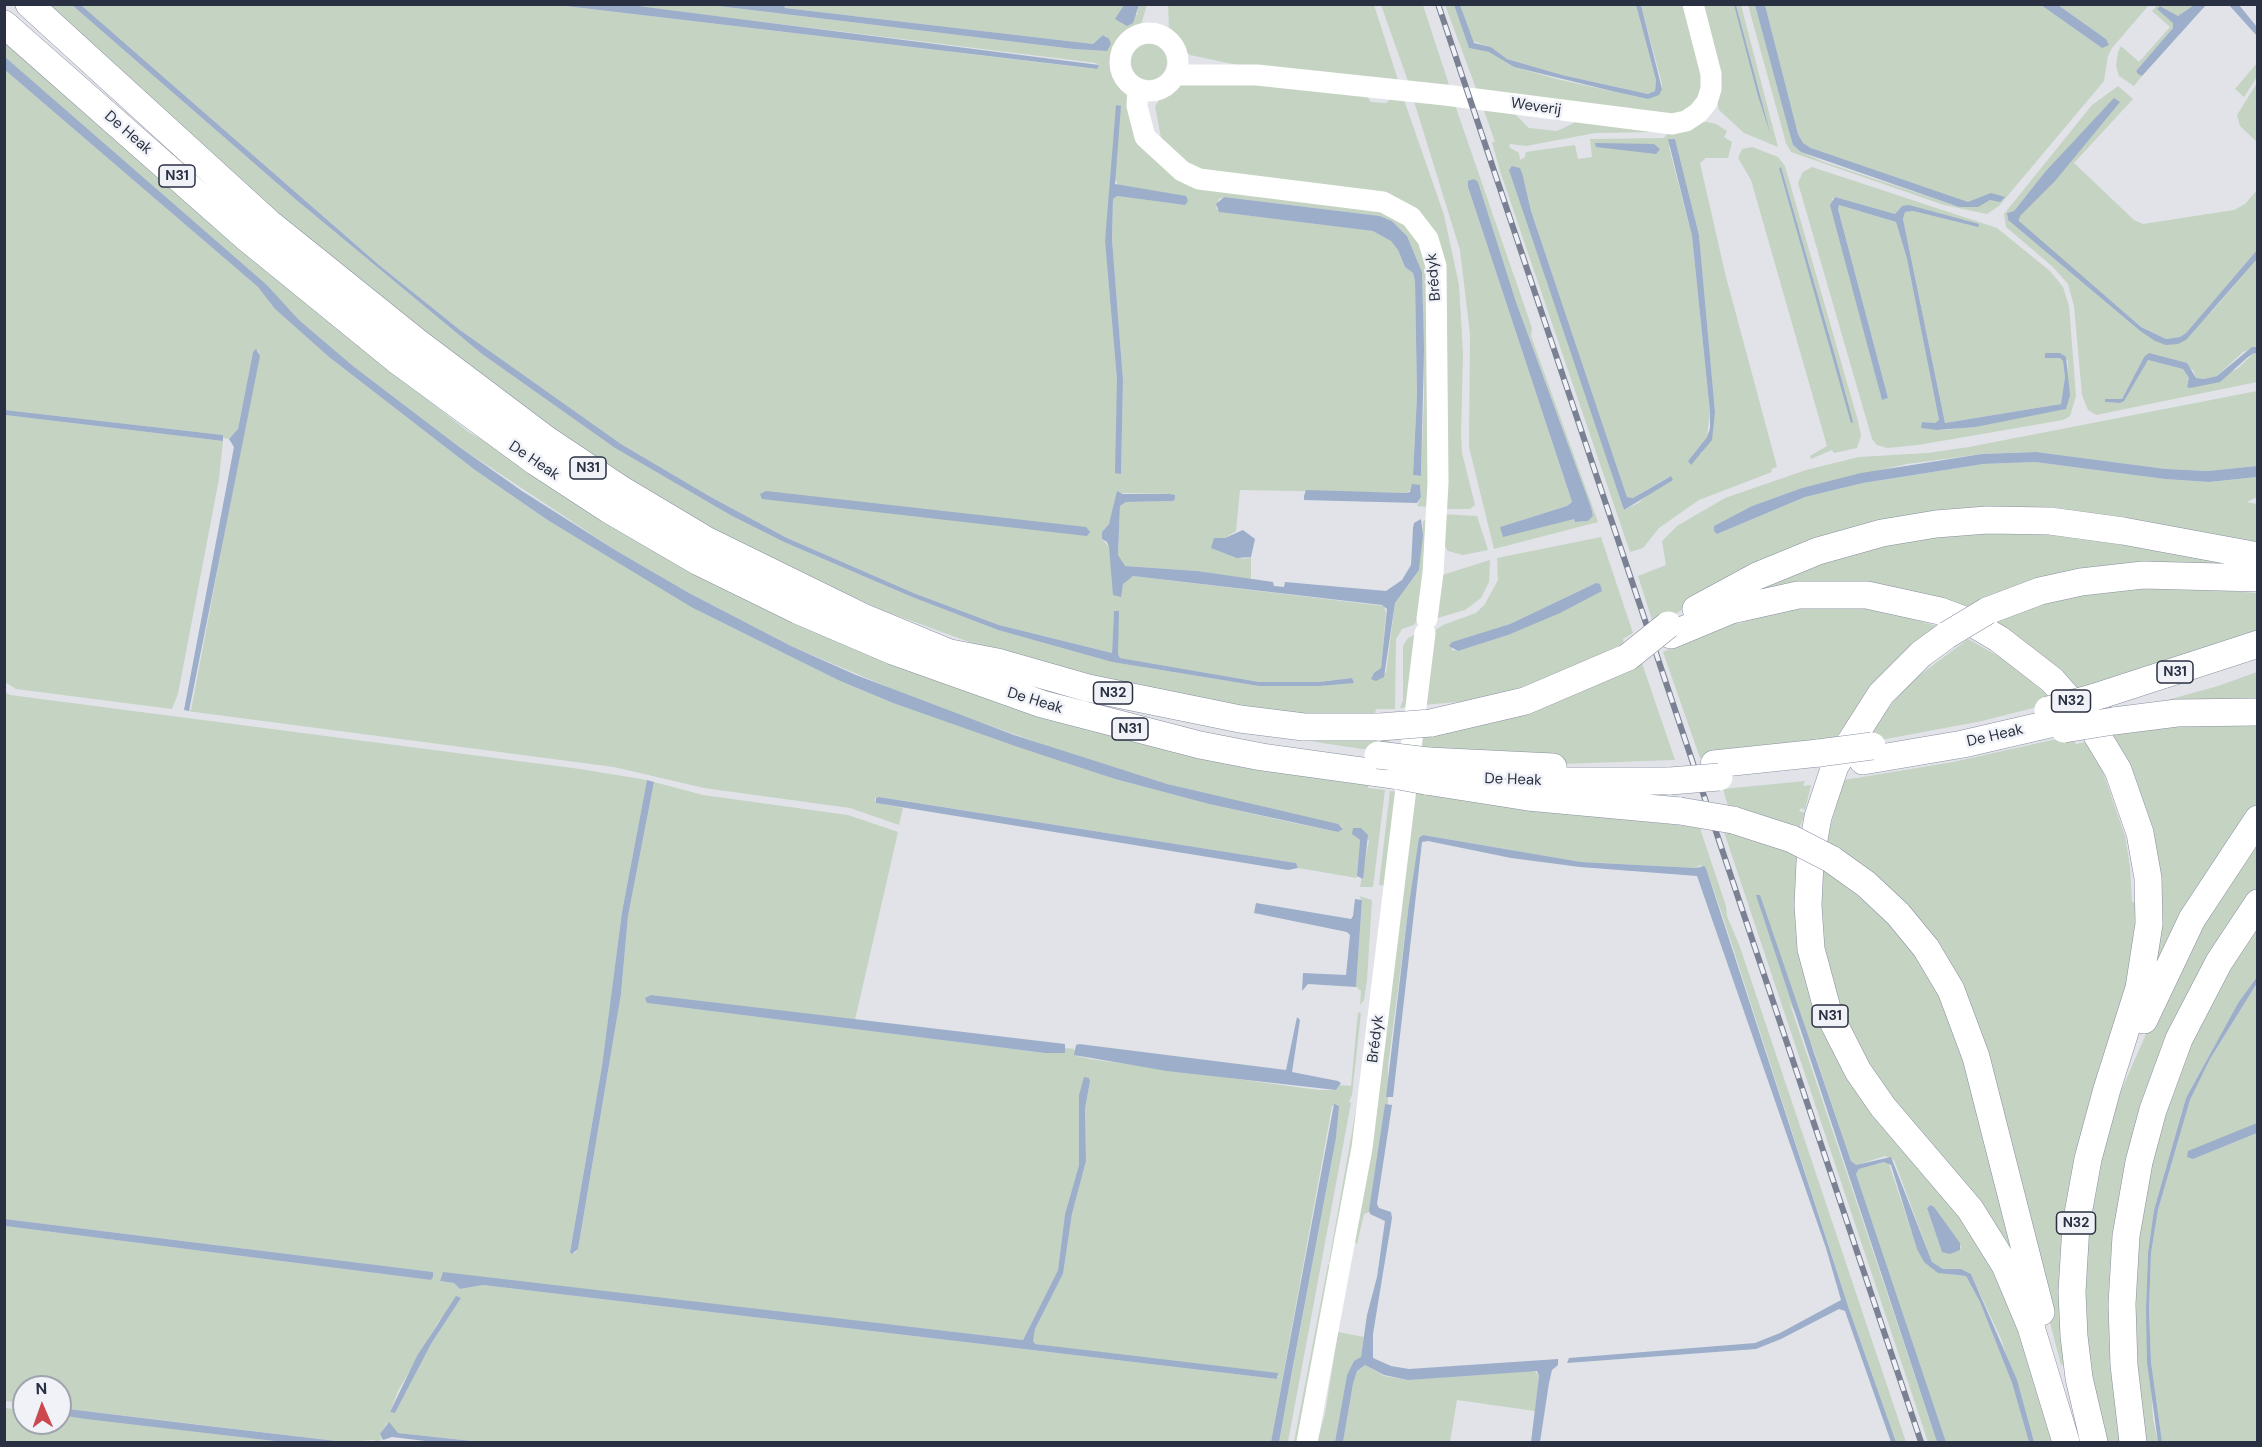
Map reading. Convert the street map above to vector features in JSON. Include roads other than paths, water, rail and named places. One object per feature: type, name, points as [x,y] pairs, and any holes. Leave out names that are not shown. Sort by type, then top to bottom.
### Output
[{"type":"highway","name":"De Heak","points":[[29,4],[269,223],[417,342],[547,440],[619,488],[706,540],[864,618],[945,652],[1050,689],[1155,717],[1272,741],[1384,768]]},
{"type":"highway","name":"De Heak","points":[[4,24],[248,239],[398,361],[536,462],[617,514],[699,562],[797,610],[892,651],[1042,704],[1200,745],[1262,758],[1427,773],[1559,767],[1668,774],[1868,754],[2052,722],[2103,710],[2258,661]]},
{"type":"highway","name":"N32","points":[[945,652],[997,662],[1088,688],[1240,719],[1304,727],[1380,728],[1431,723],[1525,701],[1628,657],[1757,576],[1797,559],[1861,539],[1936,524],[1987,520],[2050,521],[2123,531],[2258,556]]},
{"type":"highway","name":"N31","points":[[2068,1443],[2031,1327],[2006,1265],[1970,1209],[1883,1107],[1858,1071],[1828,1012],[1811,949],[1808,905],[1810,862],[1818,817],[1835,766],[1881,694],[1921,654],[1987,611],[2061,585],[2143,575],[2258,578]]},
{"type":"highway","name":"N31","points":[[2115,579],[2258,585]]},
{"type":"highway","name":"N32","points":[[1669,630],[1776,598],[1846,593],[1889,598],[1924,606],[1972,623],[2018,651],[2068,697],[2089,722],[2107,749],[2127,790],[2140,833],[2149,889],[2149,924],[2141,978],[2101,1114],[2079,1203],[2072,1292],[2079,1378],[2094,1443]]},
{"type":"highway","name":"De Heak","points":[[2103,710],[2258,644]]},
{"type":"highway","name":"N31","points":[[2103,710],[2177,713],[2258,712]]},
{"type":"highway","name":"N31","points":[[1427,773],[1528,797],[1680,811],[1733,820],[1792,839],[1831,859],[1872,888],[1905,921],[1932,957],[1958,1007],[1976,1057],[2058,1379],[2068,1443]]},
{"type":"highway","name":"N32","points":[[2101,1114],[2115,1091],[2152,1001],[2192,919],[2258,819]]},
{"type":"highway","points":[[2133,1443],[2124,1365],[2122,1286],[2126,1236],[2139,1162],[2153,1110],[2179,1039],[2219,962],[2258,903]]},
{"type":"street","name":"Weverij","points":[[1177,66],[1445,94],[1672,124],[1686,121],[1703,109],[1711,89],[1712,75],[1694,4]]},
{"type":"street","points":[[1147,34],[1161,36],[1172,45],[1177,66],[1166,86],[1145,90],[1128,82],[1121,66],[1122,53],[1132,39],[1147,34]]},
{"type":"street","name":"Brédyk","points":[[1145,90],[1139,121],[1145,137],[1169,161],[1199,179],[1383,202],[1412,217],[1425,233],[1434,253],[1436,266],[1438,394],[1436,530],[1426,626],[1362,1148],[1307,1443]]},
{"type":"water","points":[[72,5],[81,5],[379,265],[460,330],[621,444],[709,496],[787,538],[916,594],[999,625],[1112,653],[1114,611],[1119,611],[1118,654],[1120,658],[1259,682],[1319,682],[1352,678],[1354,683],[1319,686],[1259,686],[1112,662],[998,630],[912,597],[784,542],[732,516],[615,448],[482,354],[294,198]]},
{"type":"water","points":[[557,5],[630,5],[1099,65],[1097,69]]},
{"type":"water","points":[[710,5],[784,5],[785,8],[1093,44],[1103,35],[1109,39],[1111,44],[1107,51],[1074,49]]},
{"type":"water","points":[[1124,5],[1139,5],[1133,23],[1127,26],[1115,19]]},
{"type":"water","points":[[1454,5],[1460,5],[1474,43],[1491,47],[1507,59],[1562,75],[1648,94],[1655,91],[1656,80],[1636,5],[1641,5],[1662,89],[1659,95],[1648,99],[1514,67],[1489,52],[1469,48]]},
{"type":"water","points":[[1734,5],[1736,5],[1771,136],[1758,96]]},
{"type":"water","points":[[1755,5],[1765,5],[1798,134],[1803,143],[1811,148],[1968,202],[1991,193],[2005,197],[2000,202],[1990,200],[1978,207],[1959,207],[1801,152],[1793,145]]},
{"type":"water","points":[[2041,5],[2058,5],[2106,39],[2109,45],[2102,48]]},
{"type":"water","points":[[2194,5],[2206,5],[2142,76],[2138,74],[2136,71],[2173,28],[2173,23],[2157,9],[2160,6],[2178,16]]},
{"type":"water","points":[[2229,5],[2239,5],[2257,27],[2257,36]]},
{"type":"water","points":[[5,57],[267,285],[299,320],[353,366],[458,446],[522,491],[615,550],[689,593],[791,646],[856,675],[1014,735],[1167,784],[1338,824],[1343,829],[1338,832],[1209,804],[1115,779],[1021,748],[893,703],[838,680],[693,608],[549,521],[475,470],[329,357],[275,309],[258,287],[5,70]]},
{"type":"water","points":[[2114,98],[2120,102],[2055,181],[2020,216],[2019,221],[2141,327],[2166,339],[2180,337],[2186,333],[2257,250],[2257,259],[2186,340],[2178,344],[2166,345],[2155,341],[2139,330],[2008,220],[2007,213],[2014,211],[2045,172]]},
{"type":"water","points":[[1116,105],[1121,106],[1115,184],[1186,196],[1188,201],[1185,205],[1117,196],[1113,199],[1112,239],[1123,380],[1121,474],[1115,473],[1117,380],[1105,241]]},
{"type":"water","points":[[1668,139],[1675,139],[1699,235],[1715,412],[1712,440],[1691,465],[1688,461],[1707,437],[1710,429],[1710,412],[1692,236]]},
{"type":"water","points":[[1595,143],[1654,144],[1660,149],[1656,154],[1596,147]]},
{"type":"water","points":[[1512,166],[1520,168],[1523,176],[1531,211],[1627,497],[1633,498],[1671,476],[1673,480],[1624,510],[1509,170]]},
{"type":"water","points":[[1781,167],[1836,359],[1853,422],[1851,423],[1779,168]]},
{"type":"water","points":[[1474,179],[1478,182],[1516,302],[1591,507],[1593,516],[1588,521],[1575,522],[1574,519],[1503,537],[1500,527],[1567,506],[1572,502],[1468,187],[1468,181]]},
{"type":"water","points":[[1224,197],[1380,216],[1392,221],[1407,236],[1422,272],[1424,349],[1421,476],[1413,475],[1417,395],[1415,281],[1413,273],[1405,267],[1398,250],[1391,241],[1373,231],[1219,212],[1216,204]]},
{"type":"water","points":[[1835,197],[1895,214],[1902,206],[1909,205],[1979,224],[1978,227],[1913,211],[1905,212],[1903,219],[1945,423],[2061,404],[2065,377],[2063,361],[2060,358],[2045,358],[2045,353],[2060,353],[2066,357],[2070,395],[2066,409],[1975,427],[1937,430],[1921,428],[1922,422],[1935,423],[1939,420],[1907,259],[1896,222],[1839,205],[1838,209],[1888,398],[1882,400],[1830,205]]},
{"type":"water","points":[[2252,347],[2257,347],[2257,354],[2254,353],[2248,357],[2220,382],[2190,388],[2187,387],[2189,378],[2183,369],[2148,360],[2124,401],[2105,402],[2105,399],[2122,399],[2144,357],[2149,353],[2187,363],[2196,378],[2204,379],[2217,376]]},
{"type":"water","points":[[256,349],[260,356],[189,711],[184,710],[234,447],[229,439],[238,429],[253,352]]},
{"type":"water","points":[[5,410],[223,435],[223,441],[5,415]]},
{"type":"water","points":[[2036,452],[2166,469],[2208,471],[2257,466],[2257,477],[2209,482],[2165,479],[2035,462],[1983,464],[1863,483],[1805,497],[1717,534],[1714,531],[1714,526],[1752,506],[1802,488],[1861,473],[1982,454]]},
{"type":"water","points":[[1412,484],[1420,485],[1421,497],[1417,503],[1304,500],[1306,490],[1405,493],[1410,492]]},
{"type":"water","points":[[766,491],[1086,527],[1090,532],[1087,536],[762,499],[760,494]]},
{"type":"water","points":[[1117,491],[1123,494],[1175,495],[1173,501],[1126,502],[1120,506],[1118,555],[1125,566],[1197,571],[1273,582],[1274,586],[1284,587],[1285,582],[1386,591],[1402,580],[1411,565],[1414,523],[1421,519],[1423,535],[1419,570],[1395,603],[1384,677],[1376,681],[1371,679],[1374,673],[1381,668],[1387,609],[1382,605],[1133,576],[1123,584],[1121,597],[1113,595],[1109,547],[1102,539],[1102,532],[1109,524]]},
{"type":"water","points":[[1243,530],[1255,539],[1251,557],[1237,558],[1211,548],[1214,538],[1225,538]]},
{"type":"water","points":[[1596,583],[1600,584],[1602,591],[1560,613],[1508,635],[1458,651],[1449,646],[1452,642],[1510,624]]},
{"type":"water","points":[[647,780],[654,782],[628,916],[621,994],[578,1249],[572,1254],[570,1252],[602,1066],[622,912]]},
{"type":"water","points":[[876,798],[1296,863],[1298,868],[1288,870],[876,803]]},
{"type":"water","points":[[1353,828],[1361,828],[1368,835],[1363,879],[1357,876],[1360,840],[1352,834]]},
{"type":"water","points":[[1423,835],[1581,862],[1696,868],[1704,866],[1706,868],[1849,1309],[1896,1442],[1891,1442],[1845,1311],[1839,1309],[1781,1339],[1756,1349],[1567,1363],[1569,1358],[1755,1343],[1780,1333],[1841,1300],[1826,1248],[1697,876],[1580,867],[1511,858],[1428,841],[1422,842],[1393,1097],[1386,1097],[1408,911],[1419,838]]},
{"type":"water","points":[[1756,895],[1760,895],[1851,1161],[1856,1165],[1891,1157],[1932,1262],[1943,1269],[1961,1269],[1971,1274],[2017,1380],[2034,1442],[2029,1442],[2012,1383],[1980,1302],[1966,1276],[1938,1273],[1924,1262],[1917,1249],[1891,1165],[1884,1162],[1859,1169],[1856,1174],[1946,1442],[1937,1442]]},
{"type":"water","points":[[1355,899],[1362,900],[1356,987],[1308,984],[1302,991],[1303,973],[1346,975],[1350,935],[1347,932],[1254,913],[1256,903],[1351,919]]},
{"type":"water","points":[[2257,977],[2257,983],[2210,1059],[2190,1100],[2158,1210],[2151,1253],[2149,1309],[2151,1362],[2162,1442],[2158,1442],[2147,1362],[2146,1309],[2148,1253],[2154,1210],[2186,1098],[2238,1003]]},
{"type":"water","points":[[651,995],[1065,1044],[1065,1053],[1045,1053],[647,1003],[645,998]]},
{"type":"water","points":[[1297,1017],[1300,1020],[1292,1072],[1338,1081],[1341,1083],[1336,1090],[1167,1071],[1074,1055],[1076,1045],[1079,1044],[1286,1070]]},
{"type":"water","points":[[1084,1077],[1089,1078],[1090,1081],[1085,1109],[1086,1161],[1072,1214],[1063,1274],[1035,1329],[1033,1341],[1035,1344],[1278,1373],[1277,1379],[483,1285],[460,1289],[454,1283],[440,1281],[443,1272],[1023,1340],[1058,1270],[1065,1214],[1079,1165],[1079,1095]]},
{"type":"water","points":[[1334,1104],[1339,1106],[1336,1138],[1279,1442],[1271,1442]]},
{"type":"water","points":[[1385,1104],[1392,1105],[1377,1204],[1379,1208],[1391,1212],[1392,1218],[1373,1334],[1373,1358],[1391,1366],[1409,1369],[1558,1359],[1558,1365],[1552,1370],[1549,1383],[1540,1442],[1531,1442],[1539,1376],[1537,1371],[1408,1380],[1384,1375],[1365,1365],[1357,1371],[1353,1384],[1343,1442],[1335,1442],[1347,1375],[1354,1361],[1361,1357],[1367,1315],[1377,1277],[1385,1221],[1370,1214],[1369,1210]]},
{"type":"water","points":[[2257,1123],[2257,1133],[2193,1159],[2187,1157],[2188,1151]]},
{"type":"water","points":[[1930,1205],[1934,1207],[1960,1243],[1960,1250],[1950,1254],[1942,1252],[1927,1208]]},
{"type":"water","points":[[5,1219],[433,1272],[433,1277],[431,1280],[5,1226]]},
{"type":"water","points":[[456,1296],[461,1298],[431,1344],[395,1413],[390,1412],[417,1356]]},
{"type":"water","points":[[72,1409],[345,1442],[283,1442],[72,1417]]},
{"type":"water","points":[[389,1422],[398,1433],[481,1442],[434,1442],[392,1437],[383,1440],[380,1434]]},
{"type":"railway","points":[[1438,4],[1921,1442]]}]
